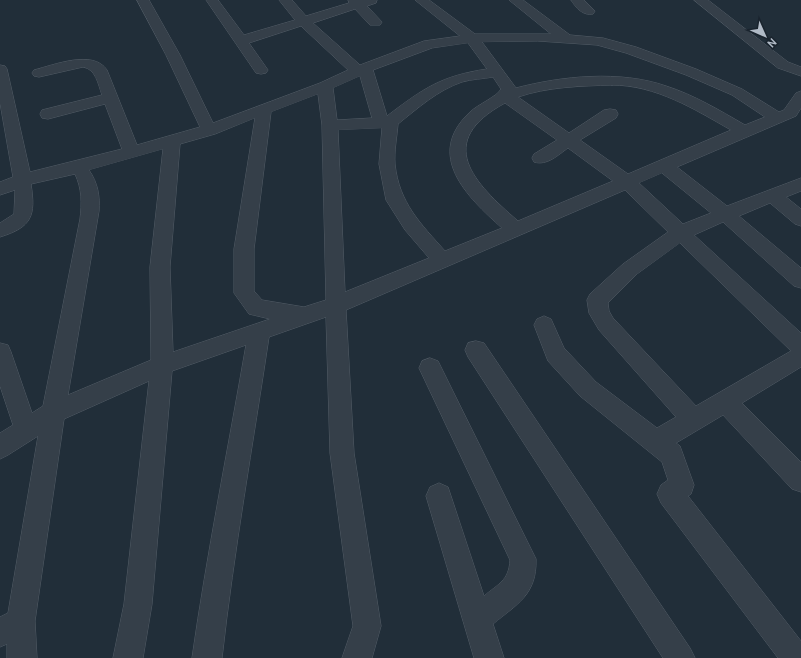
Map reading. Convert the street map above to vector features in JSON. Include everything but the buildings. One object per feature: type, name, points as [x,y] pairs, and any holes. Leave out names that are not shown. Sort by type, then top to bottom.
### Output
[{"type":"street","points":[[143,0],[173,55],[209,130]]},
{"type":"street","points":[[212,0],[261,70]]},
{"type":"street","points":[[285,0],[304,22],[362,70],[385,122],[387,164],[395,200],[412,225],[442,261]]},
{"type":"street","points":[[240,42],[304,22],[356,2],[372,0]]},
{"type":"street","points":[[421,0],[472,38],[509,89],[506,96]]},
{"type":"street","points":[[515,0],[568,40]]},
{"type":"street","points":[[577,0],[588,11]]},
{"type":"street","points":[[700,0],[783,64],[801,72]]},
{"type":"street","points":[[356,2],[375,22]]},
{"type":"street","points":[[0,189],[23,180],[79,167],[209,130],[429,44],[472,38],[538,37],[598,41],[624,48],[691,72],[737,92],[778,118]]},
{"type":"street","points":[[39,73],[83,62],[92,64],[100,70],[131,151]]},
{"type":"street","points":[[0,69],[23,180],[24,215],[18,222],[0,230]]},
{"type":"street","points":[[330,125],[385,122],[420,98],[447,83],[471,76],[496,72]]},
{"type":"street","points":[[516,230],[484,201],[469,182],[459,162],[457,142],[470,120],[494,102],[506,96],[532,88],[551,85],[631,81],[653,86],[693,103],[744,131]]},
{"type":"street","points":[[324,86],[330,125],[342,453],[367,626],[358,658]]},
{"type":"street","points":[[506,96],[627,182],[801,347]]},
{"type":"street","points":[[48,114],[110,98]]},
{"type":"street","points":[[0,448],[53,412],[162,364],[336,305],[516,230],[744,131],[790,113],[799,104]]},
{"type":"street","points":[[264,109],[244,249],[244,293],[256,308],[307,315]]},
{"type":"street","points":[[540,158],[610,114]]},
{"type":"street","points":[[128,658],[138,604],[162,364],[160,267],[172,140]]},
{"type":"street","points":[[664,166],[724,214],[801,280]]},
{"type":"street","points":[[22,658],[11,627],[53,412],[92,198],[87,179],[79,167]]},
{"type":"street","points":[[694,420],[606,324],[599,313],[597,300],[630,269],[680,233],[801,184]]},
{"type":"street","points":[[772,195],[801,219]]},
{"type":"street","points":[[544,325],[556,354],[588,389],[670,454],[682,485],[670,494],[796,658]]},
{"type":"street","points":[[207,658],[217,577],[232,497],[259,331]]},
{"type":"street","points":[[476,350],[680,658]]},
{"type":"street","points":[[656,442],[801,356]]},
{"type":"street","points":[[1,358],[26,430]]},
{"type":"street","points":[[430,368],[523,559],[523,574],[515,588],[477,619]]},
{"type":"street","points":[[726,401],[801,480]]},
{"type":"street","points":[[439,496],[489,658]]}]
